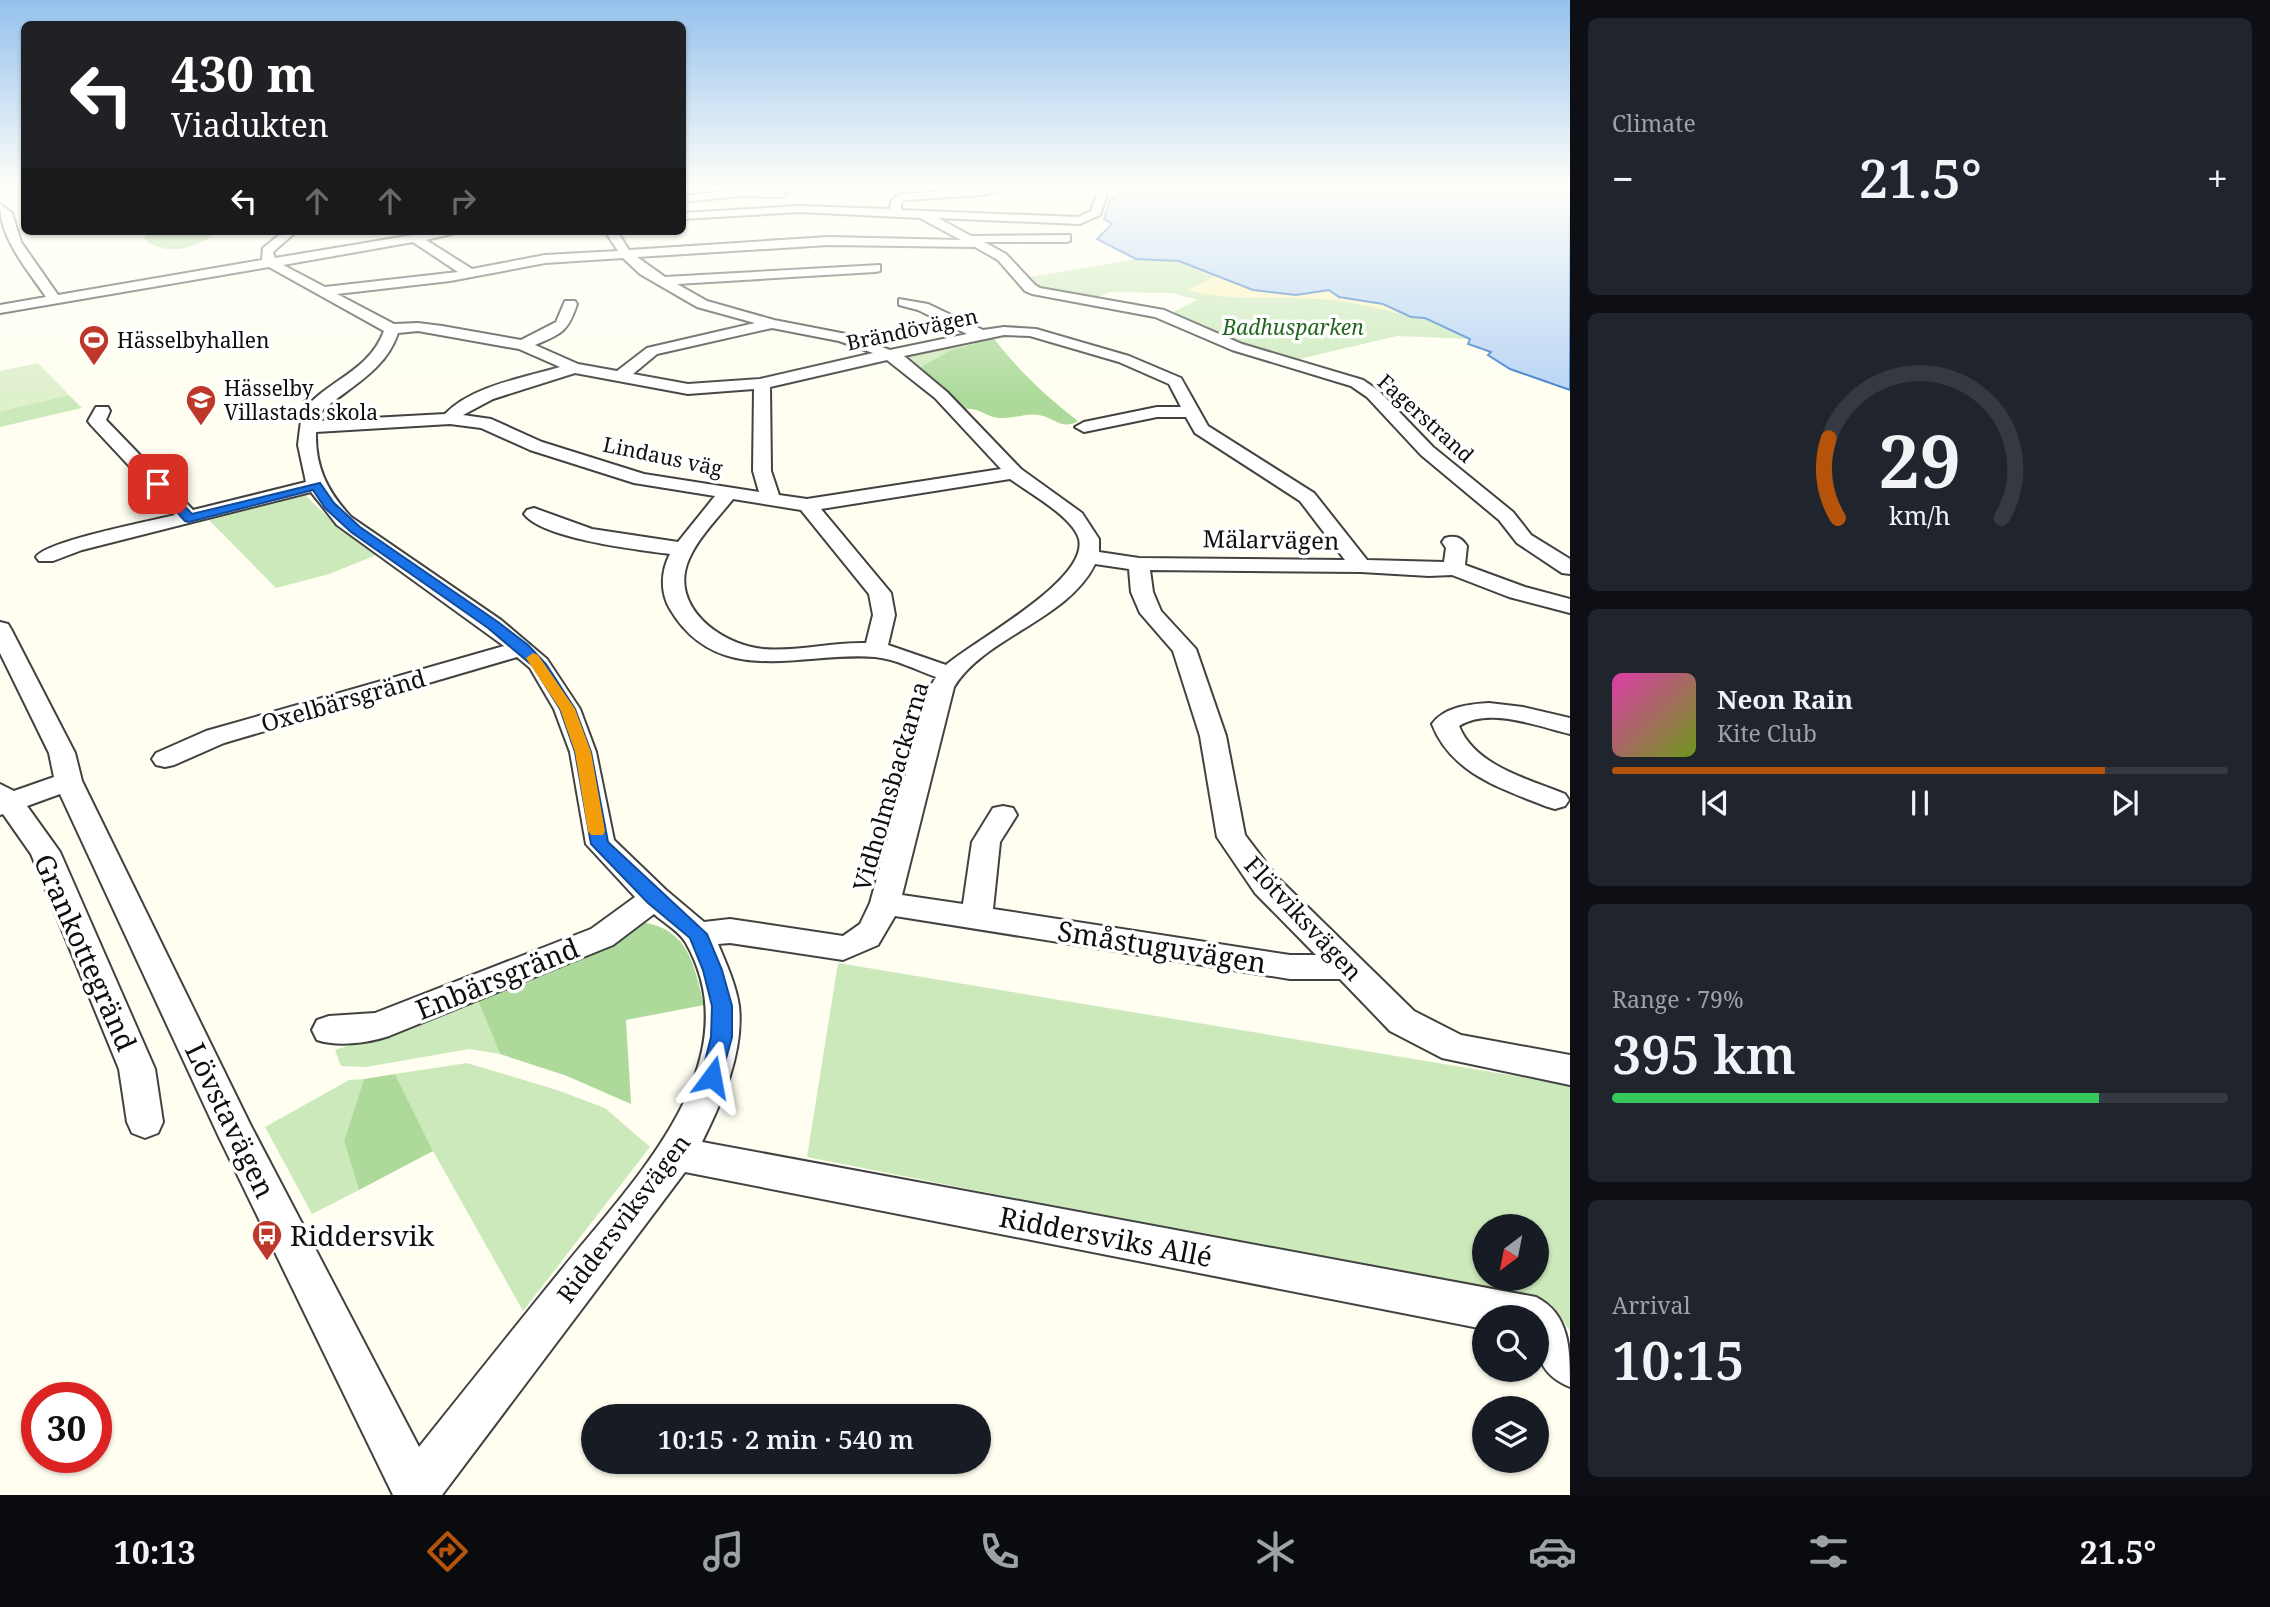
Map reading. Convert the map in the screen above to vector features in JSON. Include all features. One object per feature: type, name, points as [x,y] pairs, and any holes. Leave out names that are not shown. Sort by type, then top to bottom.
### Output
[{"type":"street","points":[[26,258],[55,300]]},
{"type":"street","points":[[268,258],[269,262]]},
{"type":"street","points":[[2,316],[55,300],[297,258]]},
{"type":"street","points":[[298,277],[309,274],[296,264],[298,262],[321,258]]},
{"type":"street","points":[[445,258],[469,273]]},
{"type":"street","points":[[324,291],[469,273],[550,258]]},
{"type":"street","points":[[631,258],[662,281],[702,304],[772,324],[841,337],[890,355],[941,394],[1014,473],[1075,517],[1089,539],[1088,557]]},
{"type":"street","name":"Fagerstrand","points":[[1003,258],[1030,288],[1037,291],[1159,313],[1237,347],[1357,383],[1373,394],[1427,451],[1506,516],[1524,539],[1570,568]]},
{"type":"street","points":[[269,262],[392,329],[383,353],[359,376],[317,405],[310,412],[307,427]]},
{"type":"street","points":[[662,281],[875,268]]},
{"type":"street","points":[[904,302],[923,307],[981,335]]},
{"type":"street","points":[[523,345],[555,331],[563,324],[570,304]]},
{"type":"street","points":[[620,377],[652,351],[772,324]]},
{"type":"street","name":"Brändövägen","points":[[392,329],[418,327],[523,345],[574,368],[688,389],[761,384],[981,335],[1004,331],[1031,332],[1124,359],[1175,381],[1187,399],[1189,412],[1201,429],[1307,497],[1361,566]]},
{"type":"street","points":[[450,419],[454,412],[478,400],[574,368]]},
{"type":"street","points":[[761,384],[762,471],[770,498]]},
{"type":"street","points":[[102,411],[97,421],[189,518]]},
{"type":"street","points":[[1084,427],[1157,412],[1189,412]]},
{"type":"street","name":"Lindaus väg","points":[[307,427],[450,419],[485,423],[537,446],[641,478],[807,505],[1014,473]]},
{"type":"street","name":"Riddersviksvägen","points":[[307,427],[310,476],[330,505],[367,539],[395,556],[523,648],[539,664],[567,709],[583,752],[600,844],[654,898],[698,934],[713,970],[722,1006],[721,1037],[712,1077],[677,1154],[417,1492]]},
{"type":"street","points":[[46,557],[75,546],[316,485]]},
{"type":"street","points":[[728,493],[685,549],[675,565],[673,581],[676,601],[690,621],[713,640],[744,653],[765,656],[875,650],[950,674]]},
{"type":"street","points":[[807,505],[880,593],[885,607],[884,623],[875,650]]},
{"type":"street","points":[[534,514],[557,526],[595,537],[685,549]]},
{"type":"street","points":[[1452,542],[1457,546],[1454,568]]},
{"type":"street","name":"Mälarvägen","points":[[1088,557],[1139,564],[1361,566],[1429,570],[1454,568],[1517,592],[1570,606]]},
{"type":"street","name":"Vidholmsbackarna","points":[[698,934],[730,931],[843,947],[870,936],[885,903],[942,687],[950,674],[1041,608],[1079,575],[1088,557]]},
{"type":"street","name":"Flötviksvägen","points":[[1139,564],[1142,592],[1151,613],[1184,649],[1213,736],[1231,837],[1266,885],[1402,1021],[1428,1037],[1454,1048],[1570,1070]]},
{"type":"street","name":"Lövstavägen","points":[[0,629],[62,753],[68,780],[237,1135],[417,1492]]},
{"type":"street","name":"Oxelbärsgränd","points":[[166,759],[215,737],[523,648]]},
{"type":"street","name":"Lövstavägen","points":[[0,657],[47,757],[68,780]]},
{"type":"street","points":[[1555,800],[1499,777],[1464,756],[1448,738],[1445,724],[1454,716],[1483,710],[1570,726]]},
{"type":"street","points":[[3,801],[68,780]]},
{"type":"street","name":"Grankottegränd","points":[[3,801],[45,852],[136,1069],[145,1122]]},
{"type":"street","points":[[978,916],[986,842],[1003,815]]},
{"type":"street","name":"Enbärsgränd","points":[[329,1030],[377,1026],[602,937],[654,898]]},
{"type":"street","name":"Småstuguvägen","points":[[885,903],[1290,967],[1347,967]]},
{"type":"street","name":"Riddersviks Allé","points":[[677,1154],[1472,1306]]},
{"type":"street","name":"Riddersviks Allé","points":[[1549,1336],[1570,1365]]},
{"type":"green space","name":"Badhusparken","points":[[1136,259],[1179,261],[1253,290],[1383,304],[1411,317],[1425,318],[1470,339],[1397,336],[1295,360],[1254,350],[1169,314],[1197,300],[1172,293],[1109,292],[1093,300],[1033,286],[1024,278]]},
{"type":"green space","points":[[992,336],[1032,382],[1078,421],[1067,425],[1044,416],[995,418],[975,410],[964,409],[919,368],[953,349],[976,343],[973,340]]},
{"type":"green space","points":[[973,340],[976,342],[953,349],[919,368],[903,356]]},
{"type":"green space","points":[[38,363],[69,395],[0,411],[0,371]]},
{"type":"green space","points":[[69,395],[82,408],[0,427],[0,411]]},
{"type":"green space","points":[[304,494],[332,521],[379,554],[329,574],[276,588],[207,518]]},
{"type":"green space","points":[[639,922],[668,931],[686,950],[697,975],[704,1005],[626,1020],[631,1104],[567,1076],[500,1054],[477,998]]},
{"type":"green space","points":[[838,963],[1570,1085],[1570,1331],[1551,1304],[1490,1292],[1549,1292],[1549,1214],[1472,1214],[1472,1288],[807,1157]]},
{"type":"green space","points":[[477,998],[500,1054],[469,1049],[366,1067],[341,1066],[335,1050],[427,1019]]},
{"type":"green space","points":[[467,1063],[557,1090],[605,1108],[650,1147],[523,1311],[433,1151],[395,1074]]},
{"type":"green space","points":[[395,1074],[433,1151],[359,1190],[344,1141],[364,1079]]},
{"type":"green space","points":[[364,1079],[344,1141],[359,1190],[312,1214],[265,1127],[349,1080]]},
{"type":"sand","points":[[1216,276],[1272,293],[1300,294],[1329,289],[1339,297],[1383,304],[1411,317],[1333,300],[1220,296],[1187,290]]},
{"type":"water","points":[[1134,258],[1570,258],[1570,390],[1510,369],[1488,355],[1491,352],[1468,344],[1470,339],[1425,318],[1411,317],[1383,304],[1339,297],[1329,290],[1296,295],[1253,290],[1179,261]]},
{"type":"slow traffic","points":[[533,658],[567,709],[583,752],[597,831]]},
{"type":"place","name":"Hässelbyhallen","points":[[94,367]]},
{"type":"place","name":"Hässelby Villastads skola","points":[[201,427]]},
{"type":"place","name":"Riddersvik","points":[[267,1262]]},
{"type":"route","points":[[158,484],[189,518],[316,485],[344,520],[367,539],[493,625],[539,664],[567,709],[583,752],[600,844],[654,898],[698,934],[713,970],[722,1006],[721,1037],[712,1077]]}]
